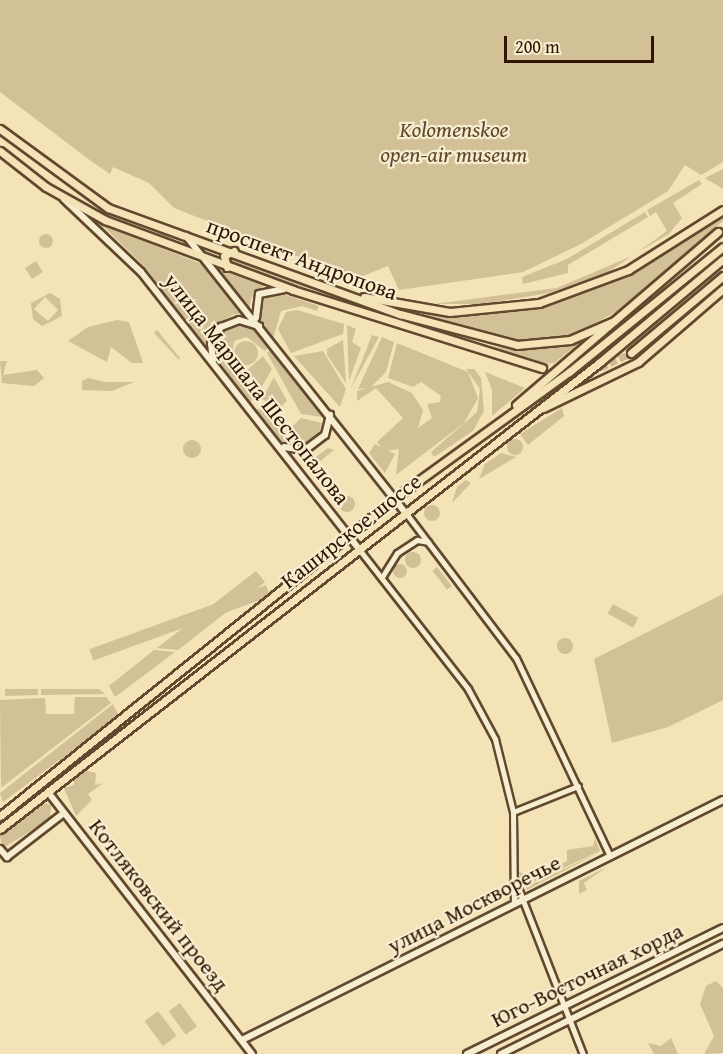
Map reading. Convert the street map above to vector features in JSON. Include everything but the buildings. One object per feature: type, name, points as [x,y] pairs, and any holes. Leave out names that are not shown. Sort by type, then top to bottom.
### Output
[{"type":"main road","name":"проспект Андропова","points":[[0,129],[108,208],[234,251],[337,291],[465,334],[517,345],[570,340],[614,321]]},
{"type":"main road","name":"проспект Андропова","points":[[0,151],[61,196],[105,220],[208,261],[293,290],[542,368]]},
{"type":"main road","name":"улица Маршала Шестопалова","points":[[61,196],[141,272],[358,548]]},
{"type":"main road","points":[[337,291],[450,312],[539,303],[628,270],[723,210]]},
{"type":"main road","points":[[497,423],[718,232]]},
{"type":"main road","name":"улица Маршала Шестопалова","points":[[186,236],[404,511]]},
{"type":"main road","name":"Каширское шоссе","points":[[0,816],[395,499],[613,339],[723,247]]},
{"type":"main road","points":[[229,268],[224,256],[234,251]]},
{"type":"main road","name":"Каширское шоссе","points":[[0,828],[404,511],[533,413],[723,259]]},
{"type":"main road","points":[[631,354],[723,276]]},
{"type":"main road","points":[[260,327],[254,310],[259,294],[269,288],[293,290]]},
{"type":"main road","points":[[533,413],[638,362],[723,289]]},
{"type":"main road","points":[[214,363],[211,344],[221,327],[239,320],[260,327]]},
{"type":"main road","points":[[276,442],[289,451],[305,450],[325,435],[330,415]]},
{"type":"main road","name":"Котляковский проезд","points":[[48,792],[252,1054]]},
{"type":"main road","name":"улица Москворечье","points":[[242,1040],[723,800]]},
{"type":"main road","points":[[0,849],[7,857],[64,813]]},
{"type":"main road","name":"Юго-Восточная хорда","points":[[467,1054],[723,928]]},
{"type":"main road","name":"Юго-Восточная хорда","points":[[501,1054],[723,944]]},
{"type":"street","name":"улица Маршала Шестопалова","points":[[404,511],[516,658],[610,856]]},
{"type":"street","points":[[382,579],[384,568],[397,553],[417,540],[428,542]]},
{"type":"street","name":"улица Маршала Шестопалова","points":[[358,548],[482,713],[502,759],[513,812],[514,903]]},
{"type":"street","points":[[513,812],[578,786]]},
{"type":"street","points":[[34,789],[48,792]]},
{"type":"street","points":[[514,876],[583,1054]]},
{"type":"green space","name":"Kolomenskoe open-air museum","points":[[0,0],[723,0],[723,162],[701,175],[685,165],[668,191],[581,244],[523,272],[399,290],[388,266],[358,278],[335,271],[174,208],[149,183],[113,167],[110,174],[91,161],[0,92]]},
{"type":"green space","points":[[723,169],[723,189],[705,178]]},
{"type":"green space","points":[[699,180],[702,184],[673,203],[682,218],[669,234],[638,252],[667,231],[656,212],[650,216],[647,210]]},
{"type":"green space","points":[[645,212],[648,217],[568,265],[568,273],[523,284],[522,277],[567,259]]},
{"type":"green space","points":[[723,215],[723,221],[621,309],[566,339],[506,341],[417,314],[487,314],[558,302],[621,278]]},
{"type":"green space","points":[[101,224],[204,265],[246,316],[235,314],[215,324],[205,345],[145,267]]},
{"type":"green space","points":[[135,229],[166,235],[194,251]]},
{"type":"green space","points":[[46,234],[51,236],[53,241],[51,246],[46,248],[41,246],[39,241],[41,236]]},
{"type":"green space","points":[[632,256],[608,272],[549,293],[483,304],[434,304],[557,288]]},
{"type":"green space","points":[[228,257],[232,257],[366,307],[226,262]]},
{"type":"green space","points":[[36,261],[43,272],[32,279],[25,268]]},
{"type":"green space","points":[[220,270],[264,286],[253,294],[249,308]]},
{"type":"green space","points":[[274,291],[319,306],[317,311],[302,306],[281,311],[273,339],[257,313],[261,296]]},
{"type":"green space","points":[[50,293],[60,299],[62,316],[42,326],[33,319],[31,303]],"holes":[[[45,297],[58,310],[48,321],[34,309]]]},
{"type":"green space","points":[[297,310],[344,324],[343,334],[291,353],[278,329],[286,312]]},
{"type":"green space","points":[[117,320],[129,322],[143,363],[132,363],[111,347],[107,362],[68,341],[88,327]]},
{"type":"green space","points":[[239,323],[255,329],[269,347],[265,351],[247,337],[234,341],[232,358],[255,394],[250,404],[214,354],[223,329]]},
{"type":"green space","points":[[347,325],[356,329],[352,342],[361,348],[349,381]]},
{"type":"green space","points":[[157,330],[180,358],[179,360],[154,333]]},
{"type":"green space","points":[[372,335],[379,337],[351,388]]},
{"type":"green space","points":[[382,337],[394,342],[386,372],[370,388],[358,389]]},
{"type":"green space","points":[[343,340],[346,383],[327,355],[327,349]]},
{"type":"green space","points":[[246,341],[254,345],[258,353],[254,361],[246,365],[238,361],[234,353],[238,345]]},
{"type":"green space","points":[[397,343],[468,372],[478,398],[464,423],[396,475],[399,449],[385,451],[377,442],[403,418],[376,388],[357,401],[357,391],[388,382],[412,393],[423,410],[418,428],[432,418],[427,404],[440,402],[441,396],[421,382],[413,387],[388,378]]},
{"type":"green space","points":[[578,344],[554,363],[543,364],[482,345],[524,351]]},
{"type":"green space","points":[[271,349],[322,417],[301,414],[267,353]]},
{"type":"green space","points":[[323,351],[346,389],[340,407],[294,356]]},
{"type":"green space","points":[[263,356],[272,369],[259,392],[245,372]]},
{"type":"green space","points":[[0,361],[7,361],[3,375],[37,370],[44,378],[34,386],[2,383]]},
{"type":"green space","points":[[466,369],[474,369],[481,378],[484,411],[473,431],[434,457],[431,452],[477,412],[480,389]]},
{"type":"green space","points":[[485,372],[525,388],[492,416],[492,390]]},
{"type":"green space","points":[[274,377],[287,401],[278,409],[262,399]]},
{"type":"green space","points":[[88,378],[105,382],[134,382],[112,391],[82,390],[82,381]]},
{"type":"green space","points":[[562,408],[564,416],[528,445],[520,434]]},
{"type":"green space","points":[[254,409],[272,411],[295,450],[279,442]]},
{"type":"green space","points":[[301,418],[322,423],[319,433],[301,446],[290,429]]},
{"type":"green space","points":[[515,439],[523,447],[515,455],[507,447]]},
{"type":"green space","points":[[188,440],[196,440],[201,445],[199,456],[188,458],[183,453],[183,445]]},
{"type":"green space","points":[[375,444],[395,454],[385,473],[369,453]]},
{"type":"green space","points":[[328,448],[334,450],[314,466],[313,459]]},
{"type":"green space","points":[[501,453],[516,457],[479,479],[485,464]]},
{"type":"green space","points":[[466,480],[471,483],[452,503],[457,487]]},
{"type":"green space","points":[[347,496],[353,498],[355,504],[353,510],[347,512],[341,510],[339,504],[341,498]]},
{"type":"green space","points":[[432,505],[440,513],[432,521],[424,513]]},
{"type":"green space","points":[[413,552],[421,560],[413,568],[405,560]]},
{"type":"green space","points":[[397,564],[403,564],[407,571],[403,578],[397,578],[393,574],[393,568]]},
{"type":"green space","points":[[437,567],[452,586],[447,590],[432,571]]},
{"type":"green space","points":[[256,571],[265,582],[178,650],[157,648]]},
{"type":"green space","points":[[266,585],[270,596],[93,661],[89,649]]},
{"type":"green space","points":[[723,594],[723,700],[668,727],[612,743],[594,659]]},
{"type":"green space","points":[[613,604],[638,618],[633,628],[608,614]]},
{"type":"green space","points":[[562,638],[568,638],[573,646],[571,652],[562,654],[557,649],[557,643]]},
{"type":"green space","points":[[154,650],[175,652],[115,697],[109,686]]},
{"type":"green space","points":[[5,689],[38,689],[38,695],[5,696]]},
{"type":"green space","points":[[41,689],[99,689],[105,694],[41,695]]},
{"type":"green space","points":[[75,697],[106,697],[111,703],[1,788],[0,700],[45,698],[46,714],[74,714]]},
{"type":"green space","points":[[113,704],[119,716],[3,802],[0,793]]},
{"type":"green space","points":[[84,770],[96,773],[95,785],[103,783],[88,794],[92,800],[76,816],[64,788],[74,785],[74,776]]},
{"type":"green space","points":[[45,803],[51,805],[50,819],[3,848],[0,837]]},
{"type":"green space","points":[[595,838],[600,851],[524,886],[518,871],[531,878],[567,861],[567,850],[593,846]]},
{"type":"green space","points":[[600,852],[527,890],[526,887]]},
{"type":"green space","points":[[607,867],[584,883],[587,890],[579,894],[579,881]]},
{"type":"green space","points":[[716,981],[723,988],[723,1053],[704,1054],[714,1036],[700,1004],[706,986]]},
{"type":"green space","points":[[180,1003],[197,1026],[186,1035],[169,1011]]},
{"type":"green space","points":[[158,1011],[177,1036],[163,1046],[144,1021]]},
{"type":"green space","points":[[671,1038],[678,1054],[654,1054],[648,1043],[661,1046]]},
{"type":"tunnel","points":[[542,368],[591,372],[631,353]]}]
